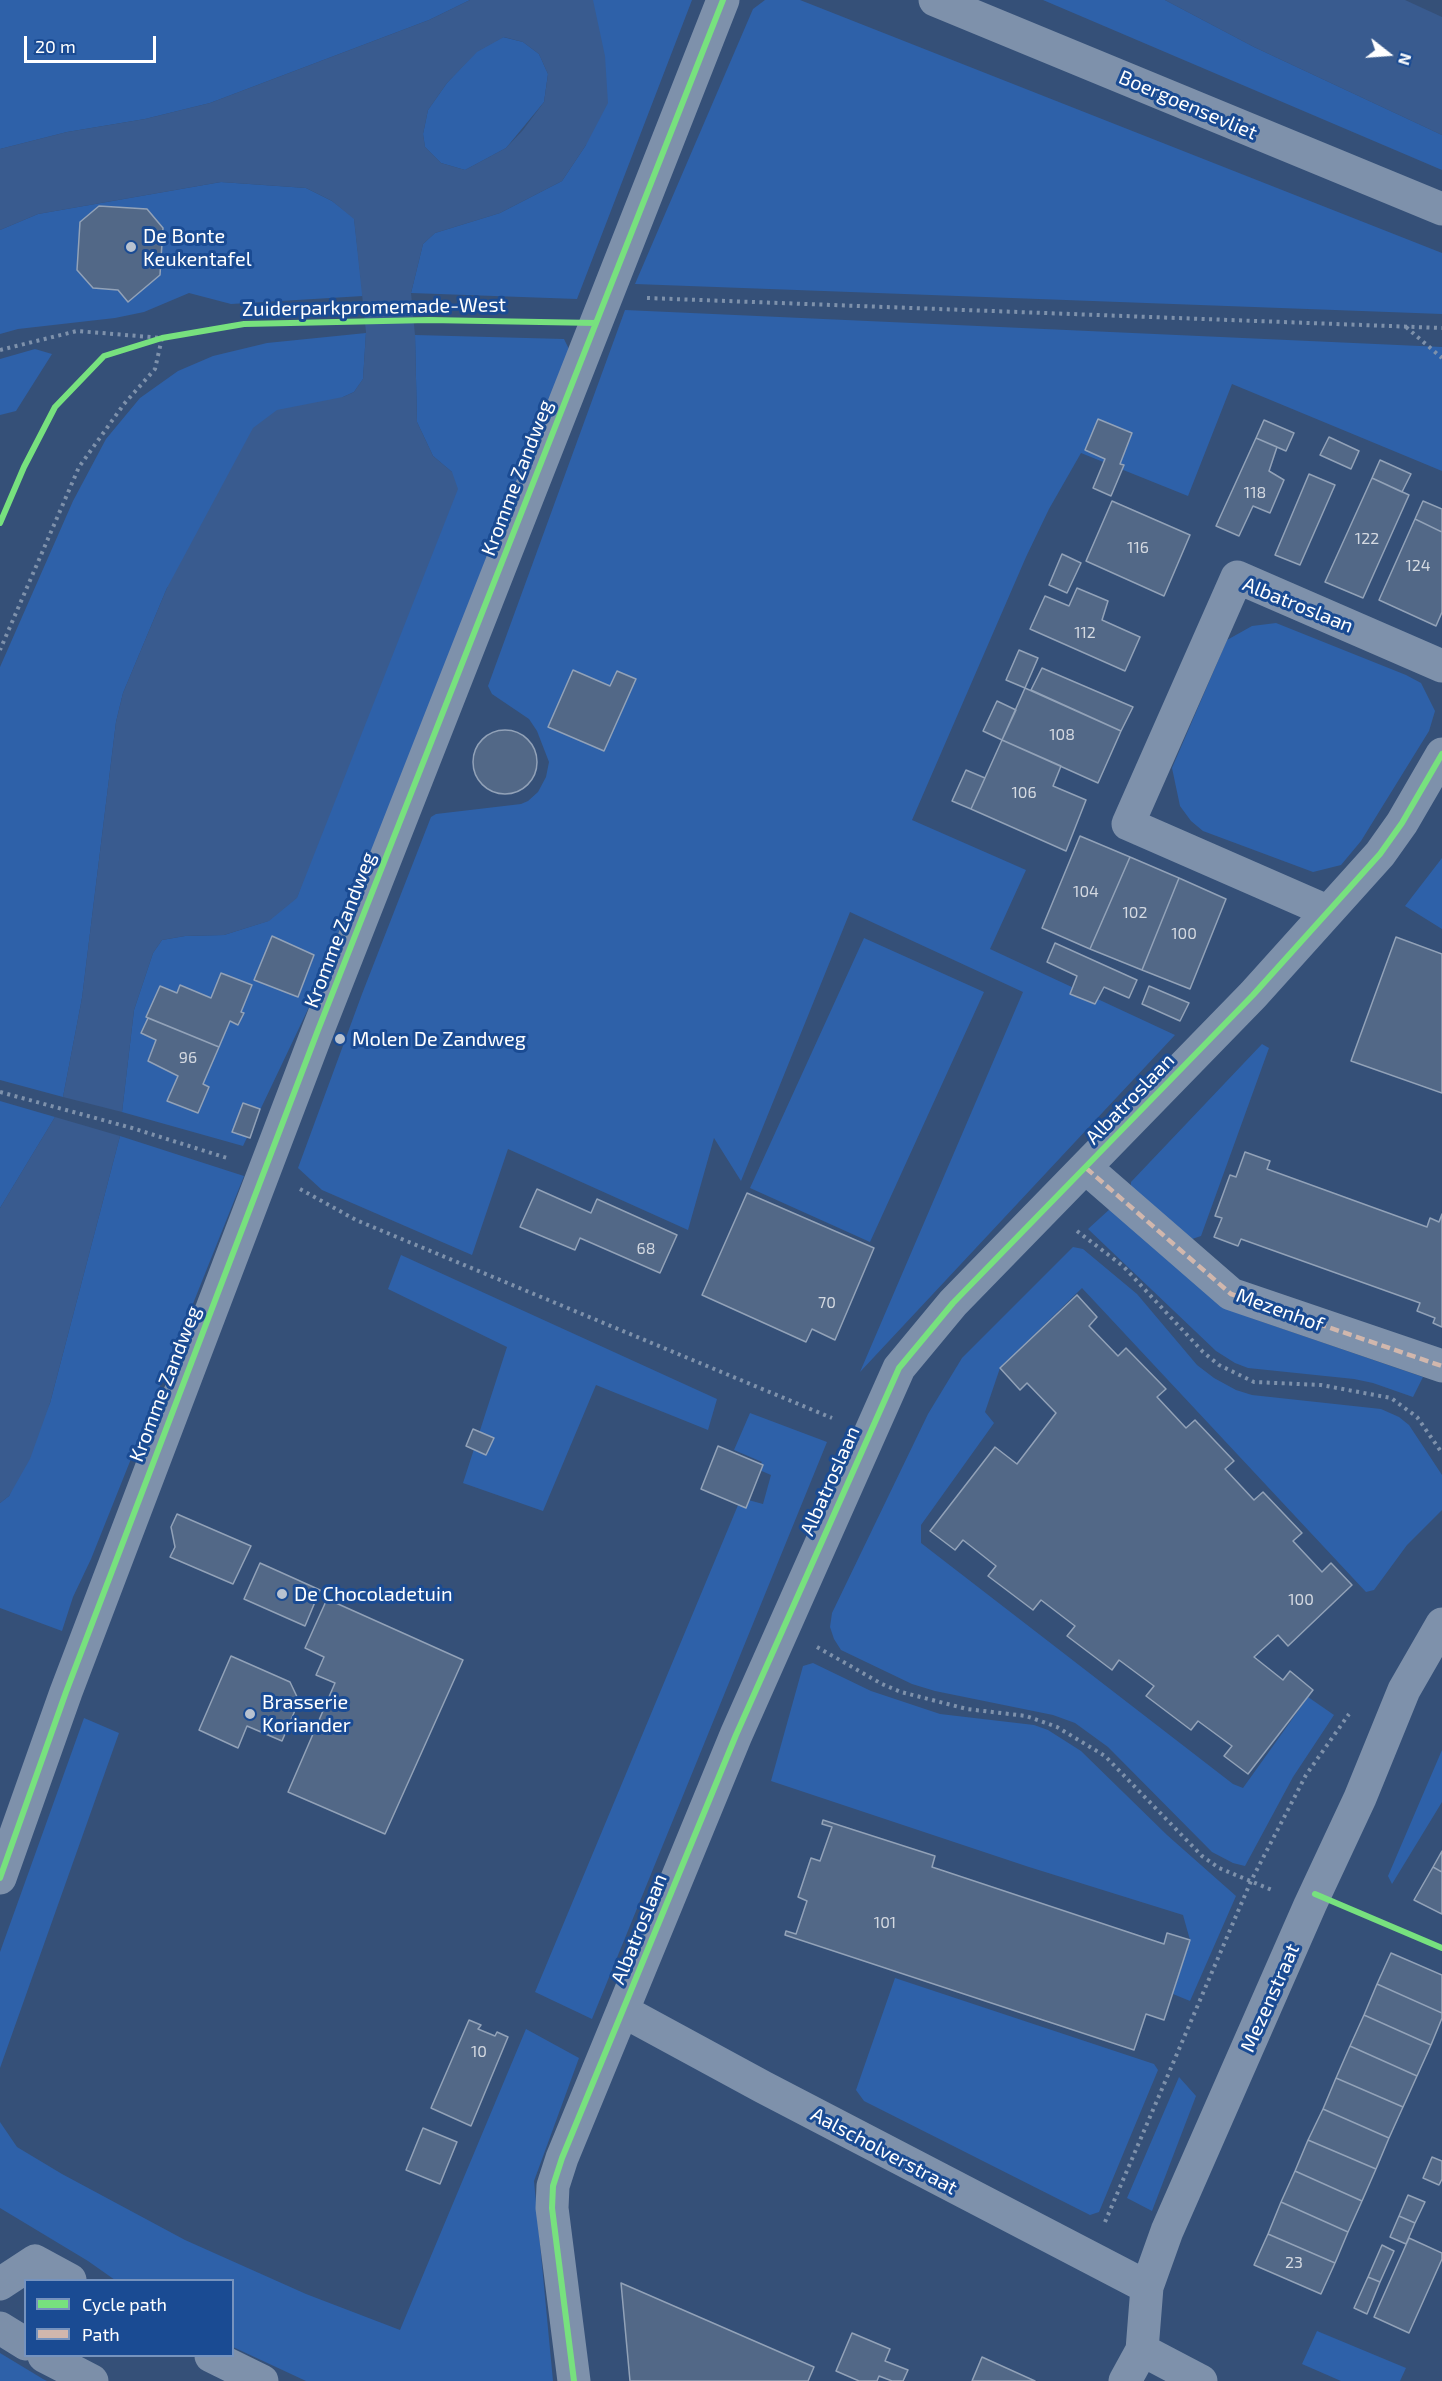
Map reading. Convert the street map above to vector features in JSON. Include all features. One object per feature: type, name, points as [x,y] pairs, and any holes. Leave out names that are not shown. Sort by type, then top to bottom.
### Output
[{"type":"main road","points":[[0,2328],[24,2343]]},
{"type":"main road","points":[[48,2357],[92,2381]]},
{"type":"street","name":"Kromme Zandweg","points":[[0,1878],[70,1681],[265,1170],[723,0]]},
{"type":"street","name":"Boergoensevliet","points":[[935,0],[1442,209]]},
{"type":"street","name":"Albatroslaan","points":[[1327,911],[1128,824],[1237,577],[1442,666]]},
{"type":"street","name":"Albatroslaan","points":[[574,2381],[552,2208],[553,2186],[561,2158],[736,1735],[899,1368],[953,1303],[1253,995],[1380,854],[1442,754]]},
{"type":"street","name":"Mezenhof","points":[[1086,1168],[1231,1294],[1442,1366]]},
{"type":"street","name":"Mezenstraat","points":[[1125,2381],[1142,2350],[1147,2287],[1167,2231],[1310,1905],[1360,1798],[1404,1690],[1442,1623]]},
{"type":"street","name":"Aalscholverstraat","points":[[623,2011],[1089,2259],[1147,2287]]},
{"type":"street","points":[[0,2284],[35,2260],[68,2279]]},
{"type":"street","points":[[1142,2350],[1201,2381]]},
{"type":"street","points":[[215,2357],[262,2381]]},
{"type":"path","points":[[607,297],[1442,328]]},
{"type":"path","points":[[1405,327],[1442,358]]},
{"type":"path","points":[[0,350],[77,331],[162,338]]},
{"type":"path","points":[[142,344],[174,336]]},
{"type":"path","points":[[0,650],[79,467],[124,404],[155,369],[162,338]]},
{"type":"path","points":[[0,1092],[132,1128],[265,1170],[356,1220],[869,1434]]},
{"type":"path","points":[[783,1627],[882,1684],[901,1692],[967,1709],[1026,1716],[1057,1727],[1105,1756],[1202,1856],[1219,1868],[1310,1905]]},
{"type":"path","points":[[1089,2259],[1251,1881],[1306,1775],[1352,1710]]},
{"type":"shaded area","points":[[0,0],[470,0],[429,20],[210,103],[145,119],[67,132],[0,149]]},
{"type":"shaded area","points":[[470,0],[593,0],[605,56],[608,103],[586,145],[562,181],[500,213],[435,233],[423,244],[411,293],[415,335],[417,422],[433,456],[452,472],[458,489],[297,898],[269,921],[224,935],[185,936],[162,940],[153,953],[134,1010],[122,1112],[63,1097],[82,998],[116,722],[123,693],[167,588],[253,428],[277,410],[343,397],[354,392],[363,379],[366,332],[354,219],[332,201],[306,188],[221,182],[38,214],[0,230],[0,149],[67,132],[145,119],[210,103],[429,20]],"holes":[[[504,37],[523,42],[539,54],[548,74],[544,102],[506,148],[465,170],[441,163],[425,147],[423,134],[428,110],[447,83],[477,52]]]},
{"type":"shaded area","points":[[593,0],[692,0],[577,299],[411,293],[423,244],[435,233],[500,213],[562,181],[586,145]]},
{"type":"shaded area","points":[[765,0],[800,0],[1442,253],[1442,314],[635,284],[753,9]]},
{"type":"shaded area","points":[[1043,0],[1165,0],[1254,47],[1442,135],[1442,170]]},
{"type":"shaded area","points":[[1165,0],[1405,0],[1442,17],[1442,135],[1254,47]]},
{"type":"shaded area","points":[[503,37],[523,42],[539,54],[548,74],[544,102],[506,148],[465,170],[441,163],[425,147],[423,134],[428,110],[447,83],[477,51]]},
{"type":"shaded area","points":[[221,182],[306,188],[332,201],[354,218],[363,296],[231,304],[189,293],[144,312],[115,318],[18,329],[0,334],[0,230],[38,214]]},
{"type":"shaded area","points":[[625,310],[1442,347],[1442,471],[1232,384],[1188,496],[1081,453],[1049,509],[912,820],[1026,870],[990,949],[1175,1035],[860,1372],[1023,992],[850,912],[741,1181],[714,1138],[688,1230],[508,1149],[472,1255],[322,1190],[298,1168],[362,994],[431,817],[436,814],[521,804],[538,792],[546,777],[549,762],[537,731],[529,719],[492,694],[488,686]]},
{"type":"shaded area","points":[[366,333],[363,379],[354,392],[343,397],[167,588],[123,693],[116,722],[82,998],[63,1097],[0,1080],[0,667],[73,501],[106,439],[140,398],[178,371],[213,356],[267,343]]},
{"type":"shaded area","points":[[415,335],[564,339],[571,353],[338,946],[243,1146],[122,1112],[134,1010],[153,953],[162,940],[185,936],[224,935],[268,921],[297,897],[452,472],[433,456],[417,422]]},
{"type":"shaded area","points":[[35,349],[52,354],[16,411],[0,415],[0,359]]},
{"type":"shaded area","points":[[1276,623],[1421,683],[1435,711],[1429,731],[1361,841],[1341,865],[1313,872],[1203,831],[1191,821],[1180,806],[1172,768],[1227,640],[1252,626]]},
{"type":"shaded area","points":[[1442,858],[1442,929],[1405,906]]},
{"type":"shaded area","points":[[864,938],[984,992],[870,1242],[750,1188]]},
{"type":"shaded area","points":[[1262,1044],[1269,1048],[1201,1236],[1183,1242],[1131,1191],[1131,1182]]},
{"type":"shaded area","points":[[0,1101],[55,1117],[0,1208]]},
{"type":"shaded area","points":[[55,1117],[120,1136],[50,1403],[30,1459],[9,1496],[0,1503],[0,1208]]},
{"type":"shaded area","points":[[120,1136],[244,1176],[91,1559],[73,1597],[62,1631],[0,1608],[0,1503],[9,1496],[50,1403]]},
{"type":"shaded area","points":[[1111,1208],[1251,1318],[1423,1377],[1413,1397],[1354,1379],[1248,1368],[1235,1363],[1216,1351],[1088,1229]]},
{"type":"shaded area","points":[[1073,1247],[1083,1249],[1137,1294],[1197,1365],[1214,1378],[1236,1390],[1252,1395],[1381,1409],[1399,1417],[1409,1425],[1442,1475],[1442,1510],[1407,1545],[1374,1590],[1366,1592],[1082,1288],[1000,1368],[985,1412],[994,1423],[921,1525],[921,1543],[1233,1784],[1243,1788],[1308,1697],[1334,1715],[1293,1777],[1245,1866],[1233,1863],[1212,1852],[1108,1747],[1075,1723],[1053,1715],[935,1691],[912,1684],[841,1650],[830,1627],[832,1613],[928,1414],[962,1358]]},
{"type":"shaded area","points":[[401,1255],[717,1399],[708,1430],[596,1385],[543,1511],[463,1483],[507,1347],[388,1289]]},
{"type":"shaded area","points":[[750,1413],[827,1442],[592,2019],[535,1992],[741,1498],[763,1504],[771,1475],[757,1469],[762,1462],[734,1450]]},
{"type":"shaded area","points":[[813,1663],[871,1691],[940,1714],[1034,1725],[1048,1730],[1081,1751],[1167,1835],[1236,1896],[1190,2001],[1173,1994],[1190,1940],[1183,1915],[1029,1867],[771,1781],[803,1666]]},
{"type":"shaded area","points":[[84,1718],[119,1733],[0,2068],[0,1952]]},
{"type":"shaded area","points":[[1442,1750],[1442,1802],[1392,1884],[1388,1876]]},
{"type":"shaded area","points":[[895,1978],[1154,2064],[1158,2070],[1099,2212],[1090,2215],[864,2101],[856,2090]]},
{"type":"shaded area","points":[[526,2029],[579,2058],[534,2181],[553,2381],[306,2381],[234,2347],[234,2279],[114,2279],[0,2208],[0,2122],[17,2147],[62,2174],[185,2240],[306,2294],[400,2330]]},
{"type":"shaded area","points":[[1179,2077],[1196,2096],[1152,2211],[1127,2198]]},
{"type":"shaded area","points":[[1317,2331],[1406,2368],[1400,2381],[1341,2381],[1302,2364]]},
{"type":"shaded area","points":[[0,2353],[43,2379],[47,2381],[0,2381]]},
{"type":"building","points":[[99,206],[147,209],[163,228],[160,275],[128,302],[118,290],[93,288],[77,270],[80,222]]},
{"type":"building","points":[[1098,419],[1132,433],[1120,464],[1124,465],[1111,496],[1093,488],[1105,459],[1085,450]]},
{"type":"building","points":[[1264,420],[1294,433],[1286,451],[1256,438]]},
{"type":"building","points":[[1329,437],[1359,451],[1351,469],[1320,455]]},
{"type":"building","points":[[1256,438],[1277,447],[1269,471],[1284,480],[1270,513],[1253,506],[1239,536],[1216,526]]},
{"type":"building","points":[[1380,460],[1411,474],[1402,492],[1372,478]]},
{"type":"building","points":[[1309,474],[1335,485],[1300,565],[1275,555]]},
{"type":"building","points":[[1372,478],[1409,495],[1363,598],[1325,582]]},
{"type":"building","points":[[1112,501],[1190,535],[1164,596],[1086,561]]},
{"type":"building","points":[[1423,501],[1442,509],[1442,532],[1415,519]]},
{"type":"building","points":[[1415,519],[1442,532],[1442,612],[1436,626],[1379,600]]},
{"type":"building","points":[[1062,554],[1081,563],[1067,593],[1049,585]]},
{"type":"building","points":[[1077,588],[1108,601],[1102,620],[1140,637],[1125,671],[1030,629],[1045,596],[1069,606]]},
{"type":"building","points":[[1019,650],[1038,658],[1025,688],[1006,680]]},
{"type":"building","points":[[1042,668],[1133,707],[1121,731],[1031,690]]},
{"type":"building","points":[[573,670],[610,686],[617,671],[636,679],[604,751],[548,727]]},
{"type":"building","points":[[1025,688],[1121,731],[1098,783],[1002,740]]},
{"type":"building","points":[[997,701],[1016,710],[1002,740],[983,731]]},
{"type":"building","points":[[505,730],[517,732],[528,739],[535,750],[537,762],[535,774],[528,785],[517,792],[505,794],[493,792],[482,785],[475,774],[473,762],[475,750],[482,739],[493,732]]},
{"type":"building","points":[[1002,740],[1061,766],[1053,786],[1086,800],[1066,851],[971,809]]},
{"type":"building","points":[[966,770],[985,778],[971,809],[952,801]]},
{"type":"building","points":[[1080,836],[1130,857],[1090,949],[1042,928]]},
{"type":"building","points":[[1130,857],[1179,878],[1142,970],[1090,949]]},
{"type":"building","points":[[1179,878],[1226,899],[1190,989],[1142,970]]},
{"type":"building","points":[[272,936],[314,955],[298,997],[254,980]]},
{"type":"building","points":[[1396,937],[1442,954],[1442,1093],[1351,1061]]},
{"type":"building","points":[[1055,943],[1137,980],[1129,998],[1104,987],[1095,1004],[1070,994],[1077,976],[1047,962]]},
{"type":"building","points":[[221,973],[252,985],[238,1025],[230,1021],[219,1047],[146,1017],[160,986],[177,993],[180,985],[211,998]]},
{"type":"building","points":[[1149,986],[1189,1003],[1180,1021],[1142,1004]]},
{"type":"building","points":[[148,1018],[219,1047],[203,1084],[209,1087],[198,1113],[167,1101],[178,1076],[148,1061],[156,1040],[141,1033]]},
{"type":"building","points":[[243,1103],[260,1109],[250,1138],[232,1132]]},
{"type":"building","points":[[1245,1152],[1270,1161],[1267,1169],[1427,1227],[1430,1218],[1439,1222],[1442,1214],[1442,1327],[1433,1323],[1435,1318],[1417,1311],[1420,1303],[1241,1239],[1238,1246],[1214,1237],[1222,1218],[1215,1216],[1230,1175],[1236,1177]]},
{"type":"building","points":[[537,1189],[591,1213],[597,1199],[677,1235],[660,1273],[580,1238],[575,1250],[520,1227]]},
{"type":"building","points":[[747,1193],[874,1248],[835,1340],[812,1329],[806,1342],[702,1295]]},
{"type":"building","points":[[1077,1295],[1097,1317],[1089,1326],[1118,1356],[1126,1348],[1166,1389],[1157,1397],[1186,1428],[1195,1420],[1234,1461],[1225,1469],[1254,1500],[1263,1492],[1302,1533],[1293,1541],[1322,1572],[1331,1563],[1352,1585],[1288,1646],[1278,1635],[1254,1657],[1283,1680],[1290,1671],[1313,1690],[1248,1774],[1224,1756],[1232,1746],[1198,1721],[1191,1730],[1146,1696],[1154,1686],[1119,1660],[1112,1670],[1067,1636],[1075,1626],[1041,1600],[1033,1610],[988,1576],[996,1566],[963,1540],[955,1550],[930,1531],[995,1447],[1017,1464],[1056,1413],[1027,1383],[1020,1390],[1000,1368]]},
{"type":"building","points":[[473,1429],[494,1438],[486,1455],[466,1446]]},
{"type":"building","points":[[718,1446],[763,1465],[746,1508],[701,1489]]},
{"type":"building","points":[[177,1514],[251,1546],[233,1584],[170,1557],[175,1547],[171,1527]]},
{"type":"building","name":"De Chocoladetuin","points":[[260,1563],[320,1590],[305,1626],[244,1599]]},
{"type":"building","points":[[327,1599],[463,1660],[385,1834],[288,1792],[335,1683],[316,1675],[324,1657],[305,1648]]},
{"type":"building","name":"Brasserie Koriander","points":[[231,1656],[290,1682],[299,1701],[282,1741],[247,1726],[238,1748],[199,1730]]},
{"type":"building","points":[[823,1820],[935,1856],[932,1867],[1164,1944],[1167,1933],[1190,1940],[1164,2020],[1146,2014],[1134,2050],[785,1935],[786,1931],[796,1934],[807,1901],[798,1897],[811,1858],[820,1861],[832,1827],[822,1824]]},
{"type":"building","points":[[1442,1851],[1442,1872],[1433,1867]]},
{"type":"building","points":[[1433,1867],[1442,1872],[1442,1914],[1414,1900]]},
{"type":"building","points":[[1391,1953],[1442,1975],[1442,2013],[1377,1984]]},
{"type":"building","points":[[1377,1984],[1442,2013],[1431,2045],[1364,2015]]},
{"type":"building","points":[[1364,2015],[1431,2045],[1417,2076],[1350,2046]]},
{"type":"building","points":[[469,2020],[481,2025],[478,2029],[495,2036],[497,2032],[508,2037],[471,2126],[431,2108]]},
{"type":"building","points":[[1350,2046],[1417,2076],[1403,2107],[1336,2078]]},
{"type":"building","points":[[1336,2078],[1403,2107],[1389,2138],[1323,2109]]},
{"type":"building","points":[[1323,2109],[1389,2138],[1376,2169],[1308,2140]]},
{"type":"building","points":[[423,2128],[457,2142],[440,2184],[406,2170]]},
{"type":"building","points":[[1308,2140],[1376,2169],[1362,2201],[1295,2171]]},
{"type":"building","points":[[1432,2157],[1442,2161],[1442,2179],[1439,2185],[1423,2178]]},
{"type":"building","points":[[1295,2171],[1362,2201],[1348,2232],[1281,2202]]},
{"type":"building","points":[[1408,2195],[1425,2202],[1415,2223],[1399,2216]]},
{"type":"building","points":[[1281,2202],[1348,2232],[1335,2263],[1268,2234]]},
{"type":"building","points":[[1399,2216],[1415,2223],[1406,2244],[1390,2237]]},
{"type":"building","points":[[1268,2234],[1335,2263],[1321,2294],[1254,2265]]},
{"type":"building","points":[[1409,2238],[1442,2253],[1442,2259],[1409,2333],[1374,2317]]},
{"type":"building","points":[[1382,2245],[1394,2251],[1380,2282],[1368,2277]]},
{"type":"building","points":[[1368,2277],[1380,2282],[1367,2314],[1354,2308]]},
{"type":"building","points":[[621,2283],[814,2367],[808,2381],[630,2381]]},
{"type":"building","points":[[852,2333],[890,2349],[885,2361],[908,2370],[903,2381],[892,2381],[879,2376],[877,2381],[859,2381],[836,2371]]},
{"type":"building","points":[[982,2357],[1035,2381],[972,2381]]},
{"type":"marked path","points":[[1086,1168],[1231,1294],[1442,1366]]},
{"type":"cycle path","points":[[0,1878],[66,1692],[318,1030],[723,0]]},
{"type":"cycle path","name":"Zuiderparkpromemade-West","points":[[0,523],[24,467],[55,407],[104,356],[162,338],[244,324],[429,320],[596,323]]},
{"type":"cycle path","points":[[574,2381],[552,2208],[553,2186],[562,2158],[736,1735],[899,1368],[953,1303],[1253,995],[1380,854],[1402,823],[1442,754]]},
{"type":"cycle path","points":[[1315,1894],[1442,1948]]},
{"type":"place","name":"De Bonte Keukentafel","points":[[131,247]]},
{"type":"place","name":"Molen De Zandweg","points":[[340,1039]]},
{"type":"place","name":"De Chocoladetuin","points":[[282,1594]]},
{"type":"place","name":"Brasserie Koriander","points":[[250,1714]]}]
